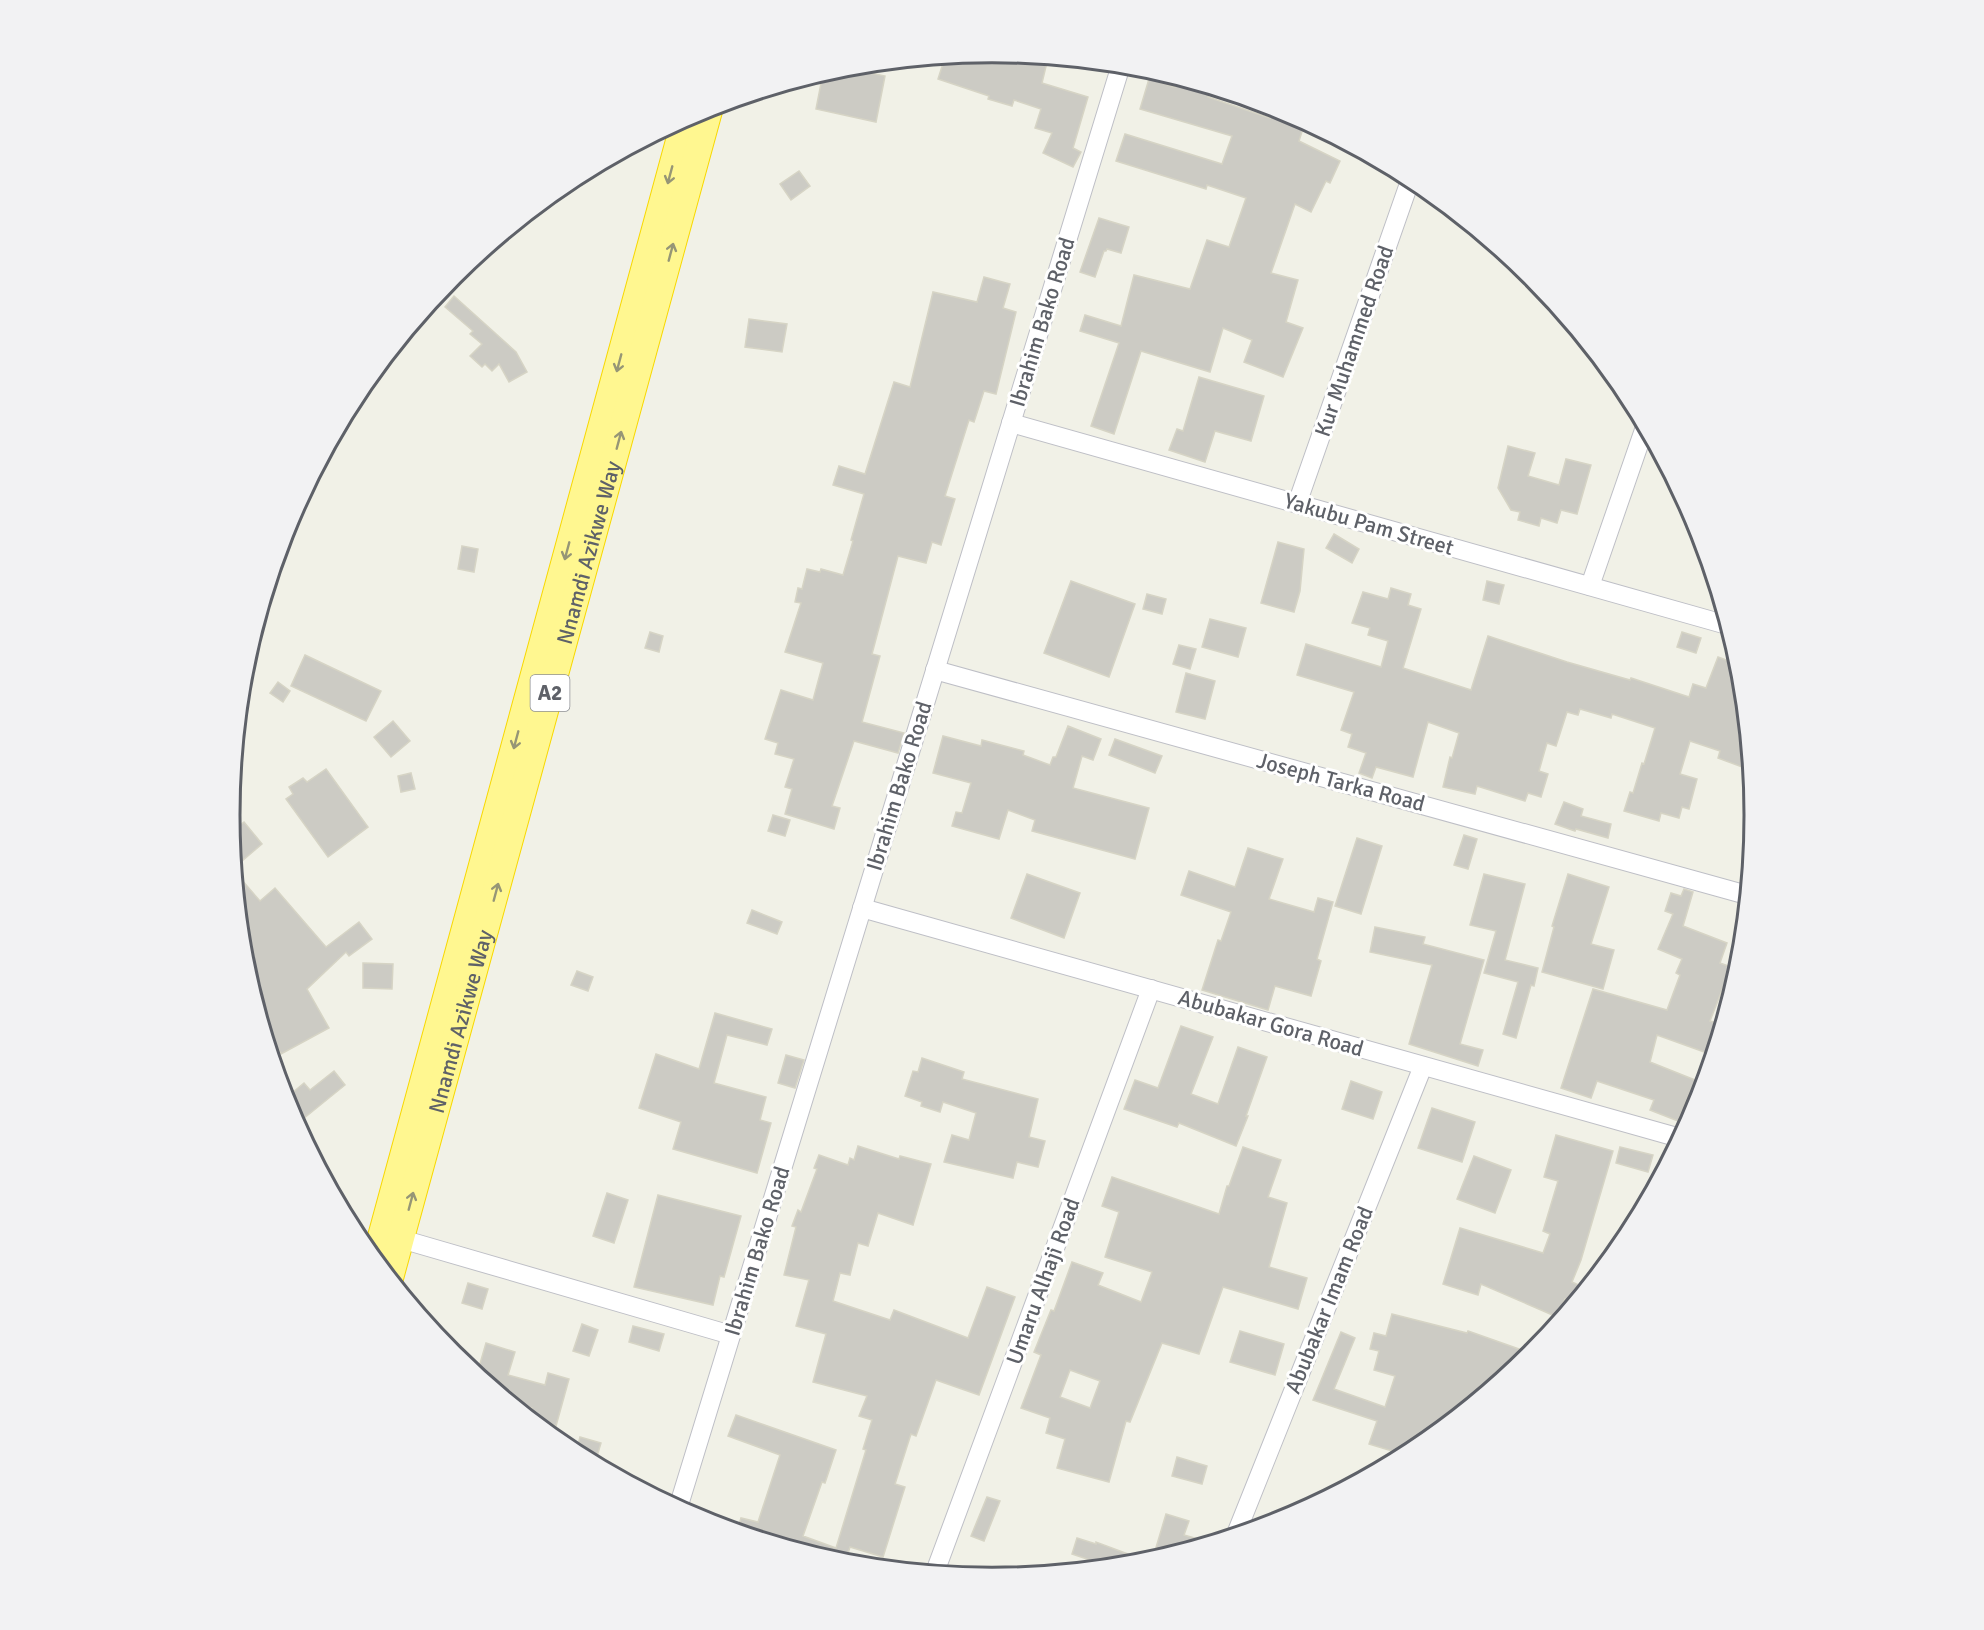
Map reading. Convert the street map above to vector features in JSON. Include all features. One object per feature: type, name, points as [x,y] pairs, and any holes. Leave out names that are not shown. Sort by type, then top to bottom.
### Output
[{"type":"highway","name":"Nnamdi Azikwe Way","points":[[392,1269],[707,119]]},
{"type":"highway","name":"Nnamdi Azikwe Way","points":[[378,1249],[682,130]]},
{"type":"street","name":"Ibrahim Bako Road","points":[[681,1499],[1118,74]]},
{"type":"street","name":"Kur Muhammed Road","points":[[1297,504],[1407,188]]},
{"type":"street","name":"Yakubu Pam Street","points":[[1011,423],[1719,623]]},
{"type":"street","points":[[1590,586],[1642,437]]},
{"type":"street","name":"Joseph Tarka Road","points":[[935,670],[1740,893]]},
{"type":"street","name":"Abubakar Gora Road","points":[[862,908],[1672,1136]]},
{"type":"street","name":"Umaru Alhaji Road","points":[[938,1565],[1151,989]]},
{"type":"street","name":"Abubakar Imam Road","points":[[1240,1525],[1423,1066]]},
{"type":"street","points":[[401,1239],[731,1335]]},
{"type":"building","points":[[992,63],[1046,65],[1042,83],[1088,97],[1073,148],[1081,152],[1073,167],[1043,153],[1052,133],[1035,128],[1041,109],[1014,100],[1012,106],[938,79],[942,65]]},
{"type":"building","points":[[870,73],[885,76],[876,122],[816,109],[821,83]]},
{"type":"building","points":[[1149,79],[1208,95],[1280,120],[1302,130],[1299,141],[1340,161],[1330,183],[1326,181],[1311,212],[1295,204],[1271,273],[1298,280],[1286,322],[1303,328],[1283,377],[1244,362],[1252,340],[1223,328],[1210,372],[1141,351],[1114,434],[1091,426],[1119,343],[1080,331],[1085,315],[1121,326],[1134,275],[1190,289],[1207,240],[1229,247],[1246,198],[1207,185],[1206,189],[1116,161],[1125,134],[1222,164],[1232,136],[1140,109]]},
{"type":"building","points":[[799,171],[810,186],[791,200],[780,184]]},
{"type":"building","points":[[1099,218],[1129,227],[1121,253],[1107,249],[1104,251],[1095,277],[1080,272]]},
{"type":"building","points":[[984,277],[1010,284],[1003,308],[1016,312],[996,394],[984,391],[974,422],[969,420],[945,496],[955,499],[941,545],[932,542],[926,563],[898,556],[872,654],[880,656],[862,722],[904,733],[898,753],[854,741],[832,806],[840,808],[834,829],[785,814],[792,789],[785,787],[794,759],[775,754],[778,743],[765,739],[781,690],[813,700],[823,663],[785,652],[801,603],[795,602],[798,588],[802,589],[807,569],[820,572],[821,569],[843,575],[853,541],[851,540],[864,494],[833,485],[839,466],[865,474],[894,382],[910,387],[933,292],[977,302]]},
{"type":"building","points":[[454,296],[516,352],[527,372],[509,382],[499,364],[492,371],[485,364],[482,367],[470,356],[482,344],[470,334],[473,331],[445,307]]},
{"type":"building","points":[[749,319],[787,324],[782,352],[745,347]]},
{"type":"building","points":[[1199,377],[1264,396],[1251,441],[1215,431],[1205,462],[1169,450],[1177,429],[1183,431]]},
{"type":"building","points":[[1508,446],[1535,453],[1528,476],[1559,485],[1566,459],[1591,465],[1577,514],[1561,510],[1557,523],[1541,518],[1539,526],[1518,520],[1520,512],[1511,510],[1498,488]]},
{"type":"building","points":[[1334,534],[1359,549],[1352,563],[1326,548]]},
{"type":"building","points":[[1278,542],[1304,549],[1300,591],[1294,612],[1261,603]]},
{"type":"building","points":[[462,546],[478,549],[474,572],[458,569]]},
{"type":"building","points":[[1071,581],[1135,604],[1109,677],[1044,653]]},
{"type":"building","points":[[1487,581],[1504,585],[1499,604],[1483,600]]},
{"type":"building","points":[[1391,588],[1411,594],[1408,605],[1421,609],[1403,668],[1471,690],[1488,636],[1567,662],[1630,680],[1631,678],[1689,697],[1693,684],[1706,688],[1718,657],[1728,661],[1738,717],[1742,767],[1718,758],[1720,751],[1690,741],[1680,774],[1697,779],[1689,809],[1682,807],[1679,818],[1661,813],[1659,821],[1624,811],[1630,792],[1633,793],[1642,763],[1644,764],[1655,728],[1612,714],[1611,718],[1580,709],[1578,715],[1567,712],[1556,746],[1547,743],[1539,771],[1548,774],[1541,797],[1528,793],[1525,801],[1477,786],[1475,794],[1443,787],[1450,757],[1452,758],[1459,733],[1428,722],[1413,777],[1376,767],[1372,778],[1359,773],[1366,753],[1348,747],[1352,734],[1341,730],[1354,692],[1297,675],[1306,644],[1381,667],[1388,641],[1368,635],[1370,628],[1352,623],[1363,592],[1388,599]]},
{"type":"building","points":[[1147,594],[1166,599],[1162,614],[1143,609]]},
{"type":"building","points":[[1210,619],[1246,628],[1238,657],[1202,647]]},
{"type":"building","points":[[650,632],[663,636],[659,652],[645,648]]},
{"type":"building","points":[[1682,632],[1701,638],[1696,653],[1677,647]]},
{"type":"building","points":[[1179,645],[1196,649],[1190,669],[1173,664]]},
{"type":"building","points":[[305,655],[381,691],[366,721],[291,686]]},
{"type":"building","points":[[1186,673],[1215,681],[1205,719],[1176,712]]},
{"type":"building","points":[[278,682],[290,691],[283,702],[270,693]]},
{"type":"building","points":[[393,721],[410,741],[391,757],[374,737]]},
{"type":"building","points":[[1068,726],[1101,739],[1093,760],[1082,756],[1073,788],[1149,808],[1135,859],[1032,831],[1035,820],[1008,810],[999,839],[952,826],[956,812],[962,813],[971,783],[933,773],[943,736],[981,746],[982,740],[1024,751],[1023,755],[1050,765],[1053,757],[1056,757]]},
{"type":"building","points":[[1115,739],[1162,756],[1155,773],[1109,755]]},
{"type":"building","points":[[326,769],[368,827],[328,857],[286,799],[293,794],[289,787],[303,778],[307,782]]},
{"type":"building","points":[[411,773],[415,789],[401,792],[398,776]]},
{"type":"building","points":[[1564,802],[1583,809],[1581,816],[1611,824],[1608,838],[1555,824]]},
{"type":"building","points":[[773,815],[790,820],[785,836],[768,831]]},
{"type":"building","points":[[244,822],[262,844],[242,861],[240,825]]},
{"type":"building","points":[[1464,835],[1477,839],[1468,869],[1454,865]]},
{"type":"building","points":[[1357,838],[1382,846],[1361,914],[1335,906]]},
{"type":"building","points":[[1248,848],[1283,859],[1269,899],[1314,912],[1318,898],[1333,902],[1317,959],[1321,961],[1311,996],[1275,986],[1268,1010],[1202,990],[1218,940],[1221,941],[1231,912],[1181,895],[1189,871],[1235,887]]},
{"type":"building","points":[[1027,874],[1080,893],[1064,938],[1011,918]]},
{"type":"building","points":[[1484,874],[1525,884],[1505,960],[1538,968],[1516,1038],[1503,1034],[1518,982],[1484,973],[1496,931],[1470,925]]},
{"type":"building","points":[[1568,874],[1609,887],[1591,944],[1614,950],[1603,989],[1542,972],[1554,927],[1552,926]]},
{"type":"building","points":[[243,882],[260,901],[275,888],[326,947],[359,922],[372,939],[349,956],[346,952],[307,989],[329,1028],[281,1054],[266,1010],[254,962]]},
{"type":"building","points":[[1684,889],[1693,892],[1683,926],[1727,943],[1720,963],[1729,966],[1710,1021],[1714,1022],[1705,1052],[1657,1035],[1650,1062],[1695,1080],[1678,1121],[1650,1110],[1654,1100],[1597,1081],[1591,1098],[1561,1088],[1593,989],[1667,1010],[1680,975],[1676,973],[1682,959],[1658,949],[1673,914],[1665,911],[1671,893],[1681,896]]},
{"type":"building","points":[[752,910],[782,922],[777,934],[747,923]]},
{"type":"building","points":[[1375,927],[1425,937],[1423,944],[1484,960],[1460,1044],[1483,1050],[1478,1066],[1409,1044],[1432,965],[1370,952]]},
{"type":"building","points":[[363,963],[393,964],[392,989],[363,988]]},
{"type":"building","points":[[577,971],[593,977],[588,991],[571,985]]},
{"type":"building","points":[[715,1013],[772,1029],[767,1045],[727,1035],[714,1083],[766,1097],[760,1120],[771,1123],[757,1173],[673,1149],[681,1122],[639,1108],[656,1054],[699,1069]]},
{"type":"building","points":[[1181,1026],[1213,1037],[1191,1094],[1218,1104],[1238,1047],[1267,1057],[1236,1146],[1179,1123],[1177,1127],[1124,1109],[1135,1080],[1158,1088]]},
{"type":"building","points":[[786,1055],[804,1060],[795,1088],[778,1083]]},
{"type":"building","points":[[922,1058],[964,1072],[962,1079],[1038,1099],[1029,1137],[1045,1141],[1038,1167],[1017,1162],[1013,1178],[944,1162],[952,1135],[969,1140],[976,1113],[943,1102],[940,1112],[921,1106],[922,1102],[905,1096],[913,1071],[918,1072]]},
{"type":"building","points":[[334,1071],[345,1085],[304,1118],[293,1092],[304,1083],[310,1090]]},
{"type":"building","points":[[1351,1081],[1382,1092],[1373,1119],[1342,1109]]},
{"type":"building","points":[[1432,1108],[1475,1122],[1462,1162],[1418,1148]]},
{"type":"building","points":[[1556,1135],[1613,1151],[1581,1260],[1572,1282],[1579,1285],[1553,1315],[1481,1284],[1478,1295],[1443,1284],[1460,1228],[1543,1253],[1550,1234],[1543,1231],[1558,1181],[1544,1177]]},
{"type":"building","points":[[858,1146],[899,1159],[900,1156],[931,1164],[913,1225],[878,1213],[868,1246],[858,1243],[850,1275],[840,1273],[833,1301],[890,1320],[894,1310],[968,1338],[987,1287],[1015,1297],[979,1395],[936,1380],[916,1436],[911,1434],[895,1484],[905,1487],[883,1557],[850,1547],[848,1553],[845,1553],[739,1523],[741,1518],[758,1522],[780,1455],[728,1436],[736,1415],[836,1450],[803,1536],[836,1548],[866,1450],[863,1449],[872,1420],[859,1416],[867,1396],[813,1382],[826,1334],[796,1326],[809,1280],[784,1275],[796,1227],[792,1226],[798,1210],[801,1212],[817,1169],[814,1168],[819,1155],[848,1165],[850,1158],[854,1160]]},
{"type":"building","points":[[1243,1147],[1281,1160],[1268,1197],[1287,1203],[1269,1267],[1307,1278],[1298,1309],[1223,1287],[1199,1354],[1162,1343],[1130,1422],[1126,1421],[1109,1482],[1057,1468],[1065,1439],[1046,1433],[1050,1418],[1021,1408],[1041,1355],[1034,1352],[1051,1310],[1054,1311],[1072,1262],[1103,1273],[1098,1285],[1141,1302],[1152,1272],[1105,1257],[1119,1212],[1102,1206],[1112,1177],[1219,1214],[1227,1186],[1229,1186]],"holes":[[[1070,1370],[1100,1381],[1090,1408],[1060,1397]]]},
{"type":"building","points":[[1620,1147],[1653,1155],[1648,1172],[1616,1163]]},
{"type":"building","points":[[1474,1156],[1511,1170],[1495,1213],[1457,1199]]},
{"type":"building","points":[[607,1193],[628,1200],[614,1243],[593,1236]]},
{"type":"building","points":[[658,1195],[741,1216],[724,1277],[720,1276],[713,1305],[634,1287]]},
{"type":"building","points":[[468,1283],[488,1289],[482,1309],[462,1303]]},
{"type":"building","points":[[1392,1314],[1467,1333],[1468,1331],[1519,1349],[1488,1380],[1450,1412],[1392,1451],[1369,1444],[1377,1421],[1313,1400],[1341,1332],[1355,1338],[1334,1389],[1385,1407],[1395,1376],[1374,1370],[1379,1351],[1370,1349],[1374,1333],[1386,1336]]},
{"type":"building","points":[[582,1324],[598,1330],[589,1356],[573,1351]]},
{"type":"building","points":[[633,1326],[664,1334],[659,1351],[629,1342]]},
{"type":"building","points":[[1240,1331],[1284,1344],[1275,1375],[1230,1362]]},
{"type":"building","points":[[486,1343],[515,1352],[508,1375],[545,1385],[548,1373],[569,1379],[556,1426],[534,1412],[480,1365]]},
{"type":"building","points":[[580,1437],[601,1443],[598,1455],[579,1443]]},
{"type":"building","points":[[1177,1457],[1207,1466],[1202,1484],[1172,1476]]},
{"type":"building","points":[[987,1497],[1000,1501],[984,1541],[971,1536]]},
{"type":"building","points":[[1166,1514],[1189,1521],[1184,1535],[1196,1538],[1156,1549]]},
{"type":"building","points":[[1077,1538],[1096,1544],[1096,1542],[1128,1554],[1090,1561],[1072,1554]]}]
